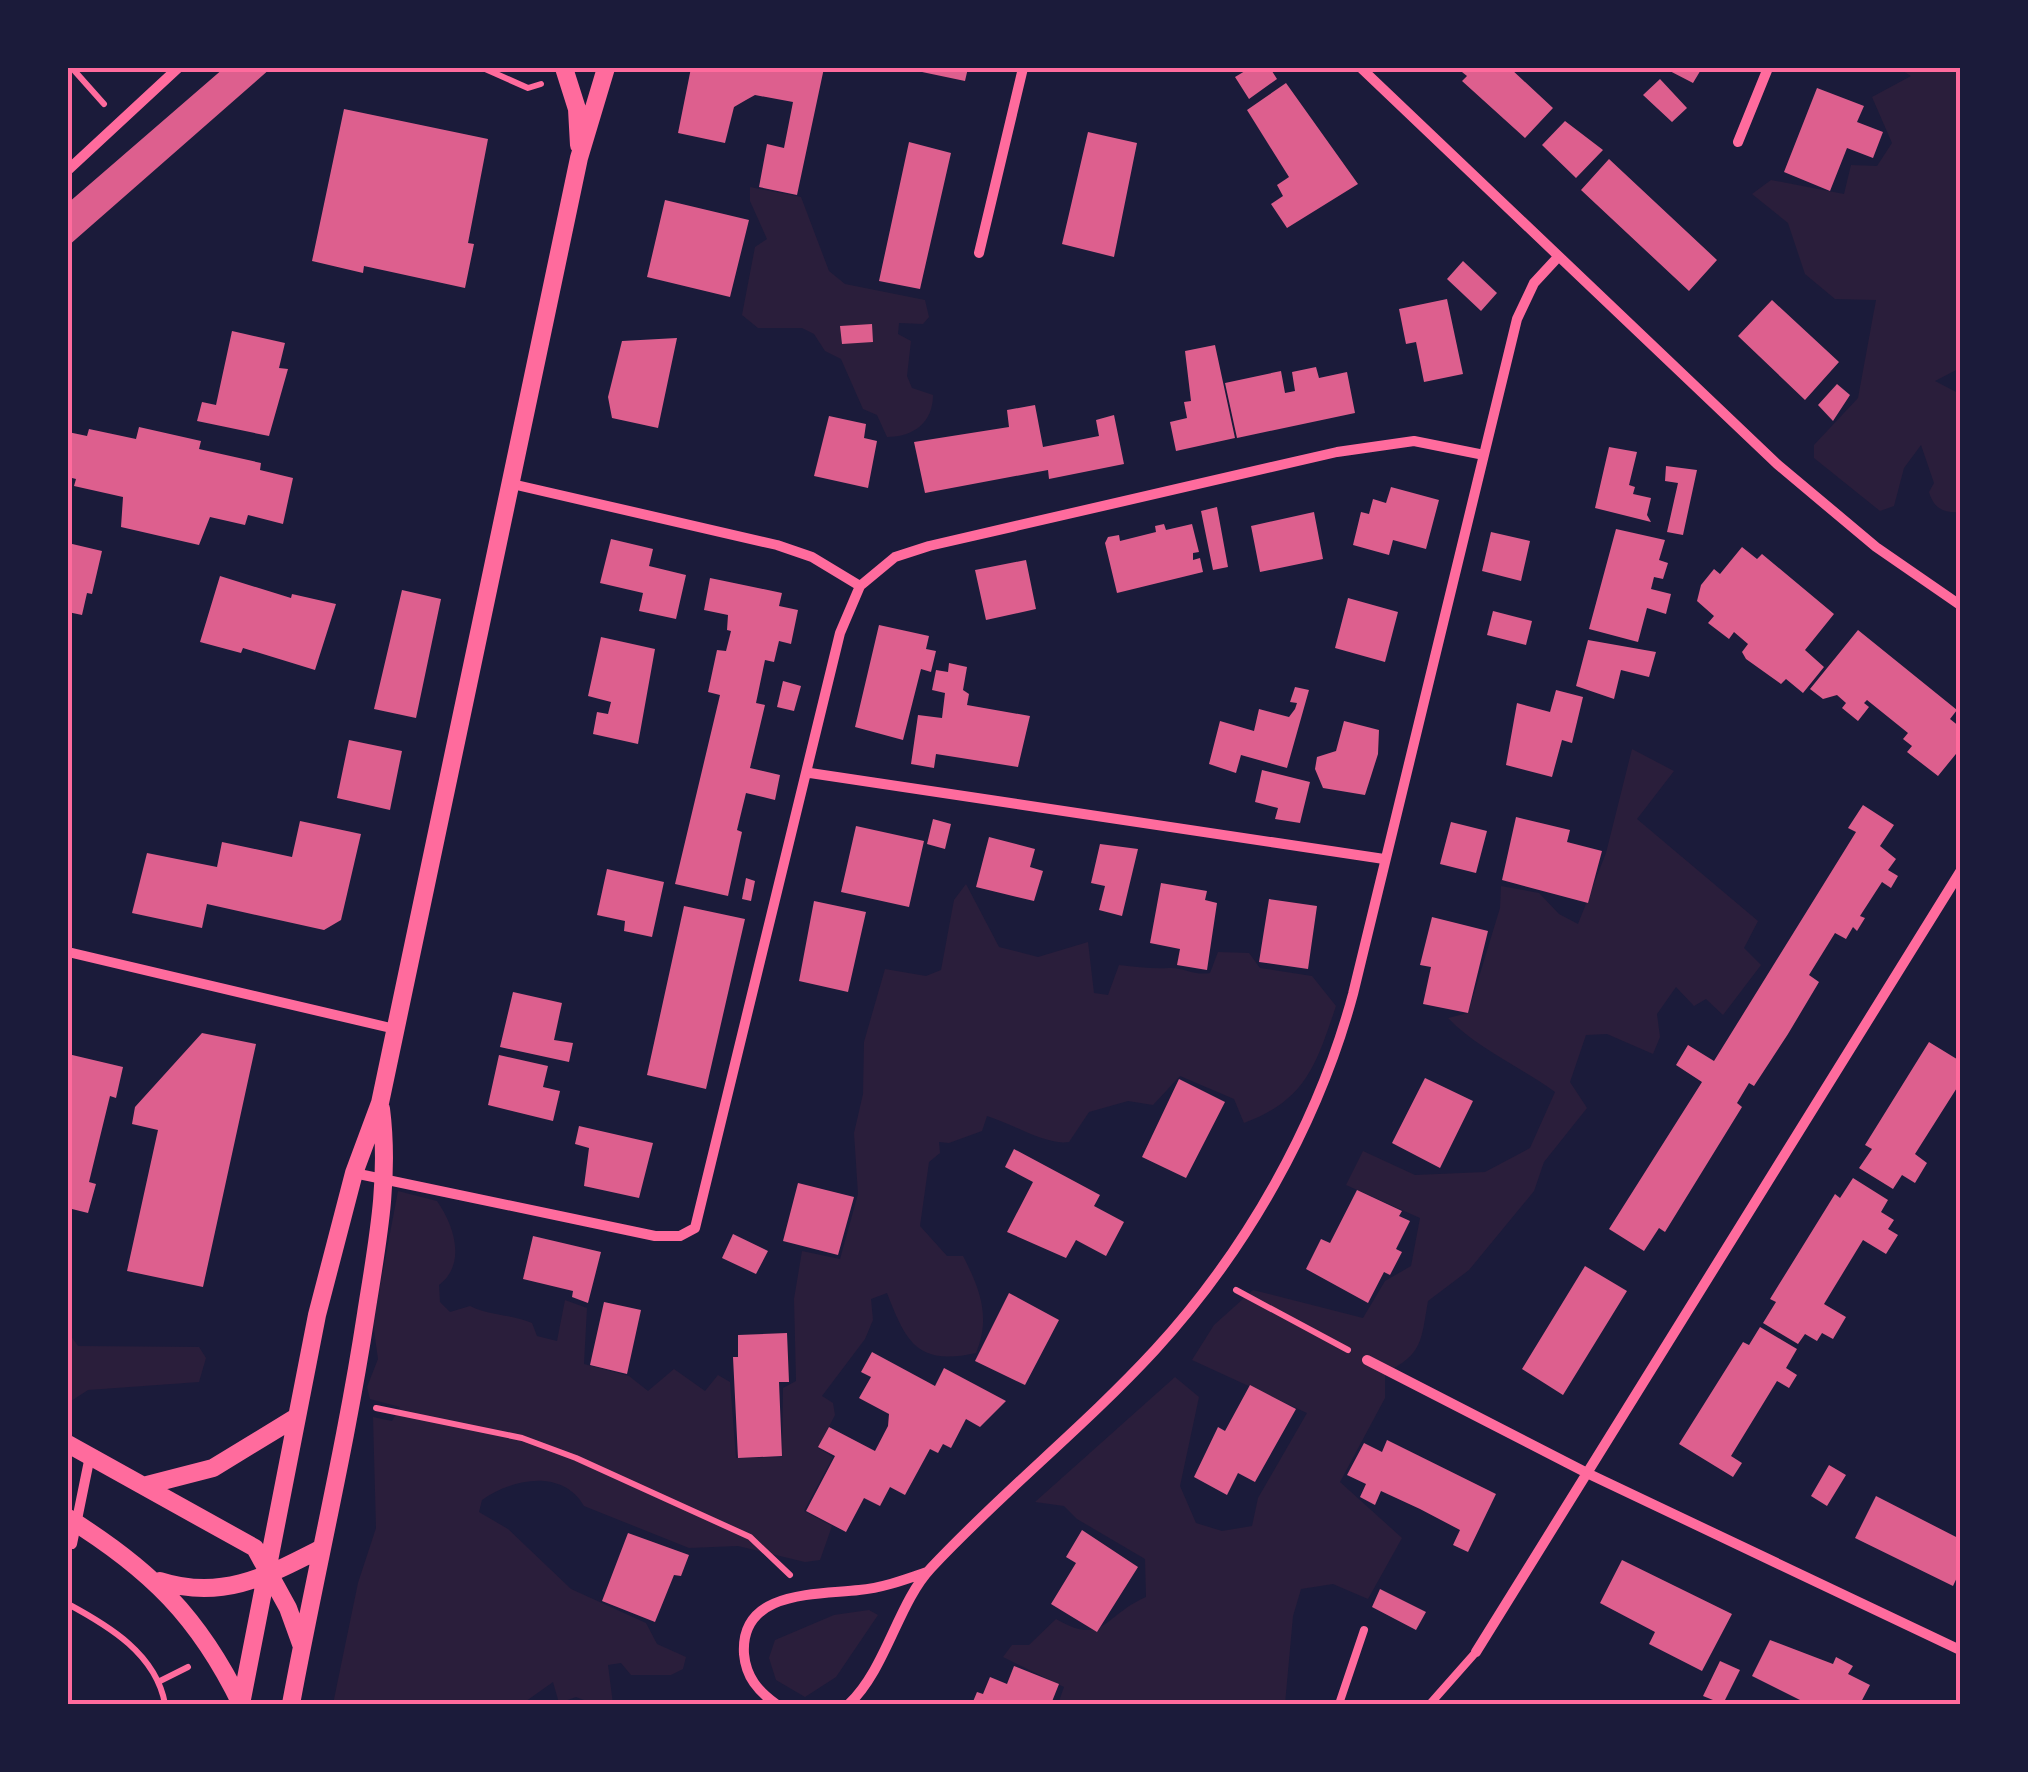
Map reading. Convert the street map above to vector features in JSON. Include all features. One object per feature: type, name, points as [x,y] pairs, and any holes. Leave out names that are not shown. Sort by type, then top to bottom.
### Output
[{"type":"street","points":[[68,170],[178,68]]},
{"type":"street","points":[[564,68],[577,109],[579,158]]},
{"type":"street","points":[[241,1704],[296,1418],[354,1173],[382,1094],[579,158],[606,68]]},
{"type":"street","points":[[979,253],[1023,68]]},
{"type":"street","points":[[1361,68],[1826,508],[1960,605]]},
{"type":"street","points":[[1738,142],[1768,68]]},
{"type":"street","points":[[849,1704],[870,1678],[928,1572],[1131,1374],[1215,1278],[1320,1092],[1344,1027],[1524,301],[1558,257]]},
{"type":"street","points":[[354,1173],[655,1236],[680,1236],[695,1228],[810,773],[840,634],[860,586],[895,557],[1337,452],[1414,441],[1484,455]]},
{"type":"street","points":[[512,484],[777,545],[812,557],[860,586]]},
{"type":"street","points":[[810,773],[1384,859]]},
{"type":"street","points":[[1476,1652],[1590,1474],[1960,872]]},
{"type":"street","points":[[68,952],[395,1029]]},
{"type":"street","points":[[291,1704],[359,1362],[386,1179],[382,1094]]},
{"type":"street","points":[[1367,1360],[1590,1474],[1960,1650]]},
{"type":"street","points":[[147,1486],[213,1468],[296,1418]]},
{"type":"street","points":[[68,1444],[243,1538],[254,1548],[302,1644]]},
{"type":"street","points":[[72,1544],[72,1521],[90,1456]]},
{"type":"street","points":[[72,1521],[155,1579],[196,1626],[241,1704]]},
{"type":"street","points":[[155,1579],[216,1590],[243,1586],[322,1548]]},
{"type":"street","points":[[776,1704],[754,1686],[744,1641],[753,1618],[764,1608],[809,1594],[884,1586],[928,1572]]},
{"type":"lane","points":[[1339,1704],[1364,1630]]},
{"type":"lane","points":[[1430,1704],[1476,1652]]},
{"type":"path","points":[[72,68],[122,124]]},
{"type":"path","points":[[1215,1278],[1367,1360]]},
{"type":"path","points":[[400,1412],[522,1438],[594,1466],[750,1537],[809,1594]]},
{"type":"path","points":[[68,1604],[125,1640],[158,1682],[165,1704]]},
{"type":"path","points":[[158,1682],[188,1667]]},
{"type":"shaded area","points":[[1898,68],[1960,68],[1960,368],[1935,381],[1960,394],[1960,512],[1944,511],[1934,502],[1929,492],[1934,483],[1921,445],[1904,468],[1894,506],[1880,511],[1814,458],[1814,445],[1858,398],[1876,300],[1835,299],[1805,274],[1788,223],[1752,194],[1771,180],[1844,194],[1851,165],[1877,166],[1892,143],[1872,97],[1911,76]]},
{"type":"shaded area","points":[[750,187],[801,197],[829,271],[845,284],[925,300],[929,317],[923,324],[899,323],[898,334],[911,341],[907,376],[912,388],[933,395],[930,413],[913,431],[887,437],[877,415],[863,409],[841,359],[825,351],[814,334],[802,328],[758,328],[742,315],[755,247],[767,239],[750,201]]},
{"type":"shaded area","points":[[1632,749],[1674,771],[1637,819],[1758,921],[1744,948],[1761,965],[1723,1015],[1706,999],[1694,1006],[1676,987],[1657,1014],[1660,1037],[1653,1054],[1607,1034],[1586,1035],[1570,1082],[1587,1108],[1544,1162],[1534,1191],[1469,1270],[1428,1301],[1421,1336],[1413,1352],[1385,1373],[1385,1398],[1340,1482],[1402,1538],[1368,1599],[1333,1584],[1301,1589],[1293,1616],[1285,1704],[1058,1704],[1064,1687],[1003,1657],[1012,1645],[1029,1645],[1056,1619],[1072,1627],[1094,1629],[1146,1597],[1145,1559],[1077,1519],[1064,1506],[1035,1502],[1175,1377],[1199,1397],[1180,1486],[1196,1523],[1222,1531],[1252,1526],[1258,1498],[1307,1413],[1192,1360],[1214,1325],[1253,1290],[1363,1318],[1385,1281],[1411,1266],[1420,1218],[1346,1185],[1363,1151],[1415,1175],[1485,1172],[1530,1148],[1555,1092],[1448,1018],[1468,1013],[1500,908],[1501,886],[1539,893],[1559,914],[1578,924],[1606,853]]},
{"type":"shaded area","points":[[966,884],[999,947],[1038,957],[1088,942],[1094,993],[1108,995],[1119,965],[1210,973],[1218,952],[1249,953],[1260,968],[1312,976],[1336,1006],[1306,1078],[1282,1103],[1244,1123],[1234,1099],[1180,1076],[1153,1105],[1128,1101],[1089,1112],[1069,1142],[1040,1137],[987,1116],[982,1131],[949,1143],[939,1142],[940,1153],[929,1162],[920,1226],[947,1256],[963,1256],[981,1303],[980,1340],[976,1353],[927,1353],[908,1337],[887,1293],[871,1299],[873,1320],[865,1339],[822,1396],[833,1403],[835,1415],[818,1448],[833,1457],[804,1511],[832,1526],[820,1560],[805,1562],[738,1546],[689,1548],[584,1506],[563,1486],[550,1482],[521,1483],[482,1500],[479,1512],[508,1529],[571,1589],[646,1623],[657,1644],[686,1657],[683,1669],[671,1675],[631,1675],[621,1663],[608,1665],[613,1704],[594,1704],[576,1697],[559,1703],[553,1682],[522,1704],[333,1704],[358,1583],[376,1528],[373,1417],[392,1421],[400,1407],[370,1399],[367,1387],[378,1359],[373,1323],[398,1191],[437,1201],[448,1221],[455,1256],[448,1276],[439,1285],[440,1302],[450,1312],[470,1306],[516,1318],[532,1323],[537,1336],[557,1341],[565,1300],[587,1308],[584,1364],[629,1376],[648,1391],[674,1369],[705,1391],[718,1375],[730,1382],[736,1458],[782,1457],[783,1388],[796,1381],[794,1299],[802,1251],[840,1259],[858,1194],[854,1133],[863,1094],[864,1042],[885,969],[926,976],[941,970],[954,900]]},
{"type":"shaded area","points":[[68,1332],[78,1346],[199,1347],[206,1358],[199,1382],[88,1390],[68,1403]]},
{"type":"shaded area","points":[[869,1610],[878,1615],[836,1677],[805,1697],[776,1680],[769,1658],[775,1640],[834,1615]]},
{"type":"building","points":[[224,68],[271,68],[68,246],[68,203]]},
{"type":"building","points":[[691,68],[824,68],[797,195],[759,187],[767,144],[784,148],[793,102],[755,95],[734,107],[725,143],[678,133]]},
{"type":"building","points":[[903,68],[968,68],[965,81]]},
{"type":"building","points":[[1250,68],[1270,68],[1277,79],[1249,99],[1235,77]]},
{"type":"building","points":[[1457,68],[1510,68],[1553,108],[1525,138],[1462,81],[1467,76]]},
{"type":"building","points":[[1664,68],[1702,68],[1693,83]]},
{"type":"building","points":[[1660,79],[1687,108],[1672,122],[1643,95]]},
{"type":"building","points":[[1286,83],[1358,184],[1287,228],[1271,204],[1283,196],[1277,185],[1289,177],[1247,110]]},
{"type":"building","points":[[1817,88],[1864,106],[1857,122],[1883,132],[1873,158],[1847,148],[1830,191],[1784,172]]},
{"type":"building","points":[[344,109],[488,139],[468,243],[474,244],[465,288],[364,266],[363,273],[312,261]]},
{"type":"building","points":[[1565,121],[1603,150],[1576,178],[1542,145]]},
{"type":"building","points":[[1088,132],[1137,143],[1114,257],[1062,244]]},
{"type":"building","points":[[909,142],[951,153],[920,289],[879,281]]},
{"type":"building","points":[[1609,159],[1717,260],[1689,291],[1581,190]]},
{"type":"building","points":[[665,200],[749,220],[730,297],[647,277]]},
{"type":"building","points":[[1463,261],[1497,293],[1481,311],[1447,279]]},
{"type":"building","points":[[1447,299],[1463,374],[1424,382],[1416,342],[1406,344],[1399,309]]},
{"type":"building","points":[[1772,300],[1839,362],[1805,400],[1738,336]]},
{"type":"building","points":[[872,324],[873,342],[842,344],[840,326]]},
{"type":"building","points":[[232,331],[285,343],[279,368],[288,369],[269,436],[197,421],[202,402],[216,405]]},
{"type":"building","points":[[677,338],[658,428],[612,418],[608,397],[622,341]]},
{"type":"building","points":[[1215,345],[1235,438],[1176,451],[1170,422],[1187,418],[1184,402],[1191,401],[1185,351]]},
{"type":"building","points":[[1316,367],[1319,378],[1347,372],[1355,413],[1237,438],[1225,383],[1281,371],[1285,393],[1295,391],[1292,372]]},
{"type":"building","points":[[1837,384],[1850,395],[1833,421],[1818,405]]},
{"type":"building","points":[[1035,405],[1043,447],[1099,436],[1096,420],[1114,415],[1124,464],[1049,479],[1048,470],[925,493],[914,442],[1009,427],[1007,410]]},
{"type":"building","points":[[829,416],[866,424],[864,438],[877,441],[868,488],[814,476]]},
{"type":"building","points":[[139,427],[201,441],[199,449],[261,463],[260,470],[293,478],[283,524],[248,515],[245,525],[210,517],[199,545],[121,527],[123,497],[74,486],[76,479],[68,477],[68,432],[87,436],[89,429],[136,439]]},
{"type":"building","points":[[1609,447],[1637,452],[1629,485],[1635,487],[1633,494],[1651,498],[1647,515],[1651,522],[1595,508]]},
{"type":"building","points":[[1666,466],[1697,470],[1683,535],[1667,532],[1678,483],[1665,481]]},
{"type":"building","points":[[1391,487],[1439,500],[1426,549],[1393,540],[1389,555],[1353,545],[1361,512],[1369,514],[1373,499],[1386,503]]},
{"type":"building","points":[[1217,507],[1228,567],[1213,570],[1201,511]]},
{"type":"building","points":[[1314,512],[1323,559],[1260,572],[1251,526]]},
{"type":"building","points":[[1164,524],[1166,530],[1192,524],[1199,552],[1193,553],[1193,560],[1200,558],[1203,572],[1117,593],[1105,543],[1108,537],[1119,535],[1120,541],[1156,532],[1155,526]]},
{"type":"building","points":[[1616,529],[1665,540],[1659,560],[1668,563],[1663,579],[1654,577],[1651,589],[1671,594],[1666,614],[1647,608],[1638,642],[1589,629]]},
{"type":"building","points":[[1491,532],[1530,541],[1521,581],[1482,571]]},
{"type":"building","points":[[611,539],[653,549],[649,566],[686,575],[676,619],[639,611],[643,593],[600,583]]},
{"type":"building","points":[[68,543],[102,551],[92,594],[87,593],[82,615],[68,612]]},
{"type":"building","points":[[1742,547],[1757,559],[1762,554],[1834,614],[1805,650],[1824,667],[1803,693],[1786,679],[1781,684],[1746,659],[1742,652],[1748,644],[1734,632],[1729,639],[1708,623],[1714,616],[1697,601],[1701,585],[1714,569],[1720,574]]},
{"type":"building","points":[[1026,560],[1036,609],[986,620],[975,570]]},
{"type":"building","points":[[220,576],[291,598],[292,594],[336,604],[315,670],[243,648],[241,653],[200,642]]},
{"type":"building","points":[[710,578],[782,593],[779,606],[798,610],[791,644],[779,641],[774,662],[765,660],[756,703],[765,705],[750,768],[780,775],[775,800],[746,793],[728,896],[675,884],[720,695],[708,692],[717,650],[726,651],[731,631],[727,630],[728,615],[704,610]]},
{"type":"building","points":[[402,590],[441,599],[416,718],[374,709]]},
{"type":"building","points":[[1348,598],[1398,612],[1385,662],[1335,648]]},
{"type":"building","points":[[1493,611],[1532,621],[1526,645],[1487,635]]},
{"type":"building","points":[[879,625],[929,636],[926,649],[936,651],[931,672],[921,669],[903,740],[855,727]]},
{"type":"building","points":[[1858,630],[1957,710],[1950,719],[1960,727],[1960,749],[1938,776],[1907,752],[1912,746],[1903,739],[1908,733],[1867,700],[1864,703],[1869,707],[1858,721],[1842,708],[1846,703],[1837,695],[1823,699],[1810,689]]},
{"type":"building","points":[[601,637],[655,649],[638,744],[593,734],[597,712],[608,714],[611,702],[588,696]]},
{"type":"building","points":[[1588,640],[1656,652],[1649,677],[1621,670],[1614,699],[1576,686]]},
{"type":"building","points":[[949,663],[967,667],[963,690],[969,694],[967,705],[1030,716],[1018,767],[936,754],[934,768],[911,764],[918,715],[942,718],[945,693],[932,690],[936,670],[948,672]]},
{"type":"building","points":[[783,681],[801,686],[794,711],[777,707]]},
{"type":"building","points":[[1295,687],[1309,690],[1287,768],[1241,755],[1236,773],[1209,764],[1220,721],[1254,731],[1259,709],[1289,717],[1297,703],[1290,702]]},
{"type":"building","points":[[1556,690],[1583,697],[1572,743],[1562,740],[1552,777],[1506,765],[1517,703],[1550,712]]},
{"type":"building","points":[[1344,721],[1379,730],[1378,754],[1365,795],[1323,788],[1315,769],[1317,757],[1336,751]]},
{"type":"building","points":[[349,740],[402,751],[390,810],[337,798]]},
{"type":"building","points":[[1262,770],[1310,782],[1300,823],[1275,819],[1278,808],[1255,802]]},
{"type":"building","points":[[1863,805],[1894,825],[1880,846],[1896,859],[1888,870],[1898,876],[1891,888],[1882,882],[1860,916],[1865,918],[1857,931],[1853,927],[1846,939],[1835,933],[1809,975],[1819,982],[1788,1034],[1754,1086],[1749,1083],[1737,1103],[1742,1107],[1665,1232],[1659,1228],[1644,1251],[1609,1229],[1702,1082],[1676,1065],[1688,1045],[1714,1061],[1856,832],[1848,828]]},
{"type":"building","points":[[1516,817],[1570,830],[1567,842],[1602,851],[1588,903],[1502,880]]},
{"type":"building","points":[[933,819],[951,824],[945,849],[927,844]]},
{"type":"building","points":[[300,821],[361,834],[341,920],[324,930],[207,904],[202,928],[132,913],[147,853],[217,867],[222,842],[292,857]]},
{"type":"building","points":[[1451,822],[1487,831],[1476,873],[1440,864]]},
{"type":"building","points":[[856,826],[924,841],[909,907],[841,892]]},
{"type":"building","points":[[989,837],[1035,849],[1030,867],[1043,871],[1034,901],[976,887]]},
{"type":"building","points":[[1100,844],[1138,849],[1122,916],[1099,910],[1105,886],[1091,883]]},
{"type":"building","points":[[607,869],[664,882],[652,937],[624,931],[625,921],[597,915]]},
{"type":"building","points":[[746,878],[755,881],[751,901],[742,899]]},
{"type":"building","points":[[1161,883],[1207,891],[1205,900],[1217,903],[1207,970],[1177,965],[1180,949],[1150,943]]},
{"type":"building","points":[[1269,899],[1317,906],[1308,969],[1259,962]]},
{"type":"building","points":[[814,901],[866,912],[848,992],[799,981]]},
{"type":"building","points":[[684,906],[745,919],[706,1089],[647,1075]]},
{"type":"building","points":[[1432,917],[1488,931],[1468,1013],[1423,1004],[1431,967],[1420,965]]},
{"type":"building","points":[[513,992],[562,1003],[554,1040],[573,1043],[569,1062],[500,1047]]},
{"type":"building","points":[[202,1033],[256,1044],[203,1287],[127,1271],[158,1130],[132,1124],[135,1107]]},
{"type":"building","points":[[1929,1042],[1960,1061],[1960,1083],[1915,1154],[1927,1163],[1915,1183],[1902,1175],[1893,1189],[1859,1168],[1872,1149],[1865,1145]]},
{"type":"building","points":[[68,1054],[123,1067],[116,1098],[110,1096],[89,1182],[96,1184],[88,1213],[68,1208]]},
{"type":"building","points":[[499,1055],[548,1066],[543,1087],[560,1091],[553,1121],[488,1105]]},
{"type":"building","points":[[1425,1078],[1473,1101],[1440,1168],[1392,1143]]},
{"type":"building","points":[[1179,1079],[1225,1102],[1186,1178],[1142,1157]]},
{"type":"building","points":[[579,1126],[653,1143],[639,1198],[584,1186],[589,1148],[575,1144]]},
{"type":"building","points":[[1014,1149],[1100,1195],[1094,1206],[1124,1222],[1106,1256],[1076,1240],[1066,1258],[1007,1232],[1033,1182],[1005,1167]]},
{"type":"building","points":[[1853,1178],[1888,1200],[1881,1212],[1894,1220],[1888,1229],[1898,1235],[1886,1254],[1863,1240],[1824,1304],[1846,1317],[1833,1339],[1822,1333],[1817,1341],[1805,1334],[1798,1344],[1763,1323],[1776,1302],[1770,1299],[1835,1194],[1840,1198]]},
{"type":"building","points":[[798,1183],[854,1197],[838,1255],[783,1241]]},
{"type":"building","points":[[1357,1190],[1402,1211],[1399,1216],[1410,1221],[1396,1249],[1402,1252],[1390,1275],[1384,1272],[1368,1303],[1306,1269],[1321,1239],[1330,1243]]},
{"type":"building","points":[[733,1234],[768,1251],[756,1274],[722,1258]]},
{"type":"building","points":[[533,1236],[601,1252],[588,1303],[572,1297],[573,1291],[523,1279]]},
{"type":"building","points":[[1585,1266],[1627,1291],[1563,1395],[1522,1369]]},
{"type":"building","points":[[1009,1293],[1059,1320],[1025,1385],[975,1361]]},
{"type":"building","points":[[604,1302],[641,1310],[627,1374],[590,1365]]},
{"type":"building","points":[[1760,1327],[1797,1349],[1786,1368],[1797,1375],[1789,1388],[1777,1381],[1731,1456],[1742,1463],[1733,1477],[1679,1444],[1743,1342],[1749,1345]]},
{"type":"building","points":[[787,1333],[789,1382],[779,1382],[782,1456],[738,1458],[733,1357],[738,1357],[738,1335]]},
{"type":"building","points":[[872,1352],[935,1386],[944,1368],[1006,1401],[980,1427],[966,1419],[951,1448],[943,1444],[938,1453],[930,1449],[905,1495],[890,1487],[880,1506],[864,1498],[846,1532],[806,1511],[835,1456],[818,1447],[829,1427],[875,1451],[888,1426],[889,1414],[859,1398],[871,1377],[861,1372]]},
{"type":"building","points":[[1250,1385],[1296,1409],[1255,1482],[1238,1473],[1227,1495],[1194,1477],[1218,1427],[1225,1431]]},
{"type":"building","points":[[1387,1440],[1496,1494],[1468,1552],[1453,1545],[1460,1530],[1420,1509],[1381,1491],[1375,1505],[1360,1497],[1366,1484],[1347,1475],[1364,1443],[1382,1452]]},
{"type":"building","points":[[1829,1465],[1846,1475],[1827,1506],[1811,1496]]},
{"type":"building","points":[[1876,1496],[1960,1539],[1960,1571],[1953,1586],[1855,1538]]},
{"type":"building","points":[[1082,1530],[1138,1567],[1097,1632],[1051,1604],[1076,1563],[1066,1557]]},
{"type":"building","points":[[628,1533],[689,1555],[681,1576],[674,1575],[655,1622],[602,1601]]},
{"type":"building","points":[[1622,1560],[1732,1614],[1702,1671],[1649,1644],[1655,1632],[1600,1603]]},
{"type":"building","points":[[1380,1589],[1426,1612],[1416,1630],[1372,1607]]},
{"type":"building","points":[[1770,1640],[1833,1664],[1836,1657],[1853,1666],[1848,1674],[1870,1685],[1860,1704],[1808,1704],[1752,1676]]},
{"type":"building","points":[[1720,1661],[1740,1670],[1723,1704],[1703,1696]]},
{"type":"building","points":[[1014,1666],[1059,1684],[1051,1704],[972,1704],[977,1692],[983,1694],[990,1677],[1007,1684]]}]
